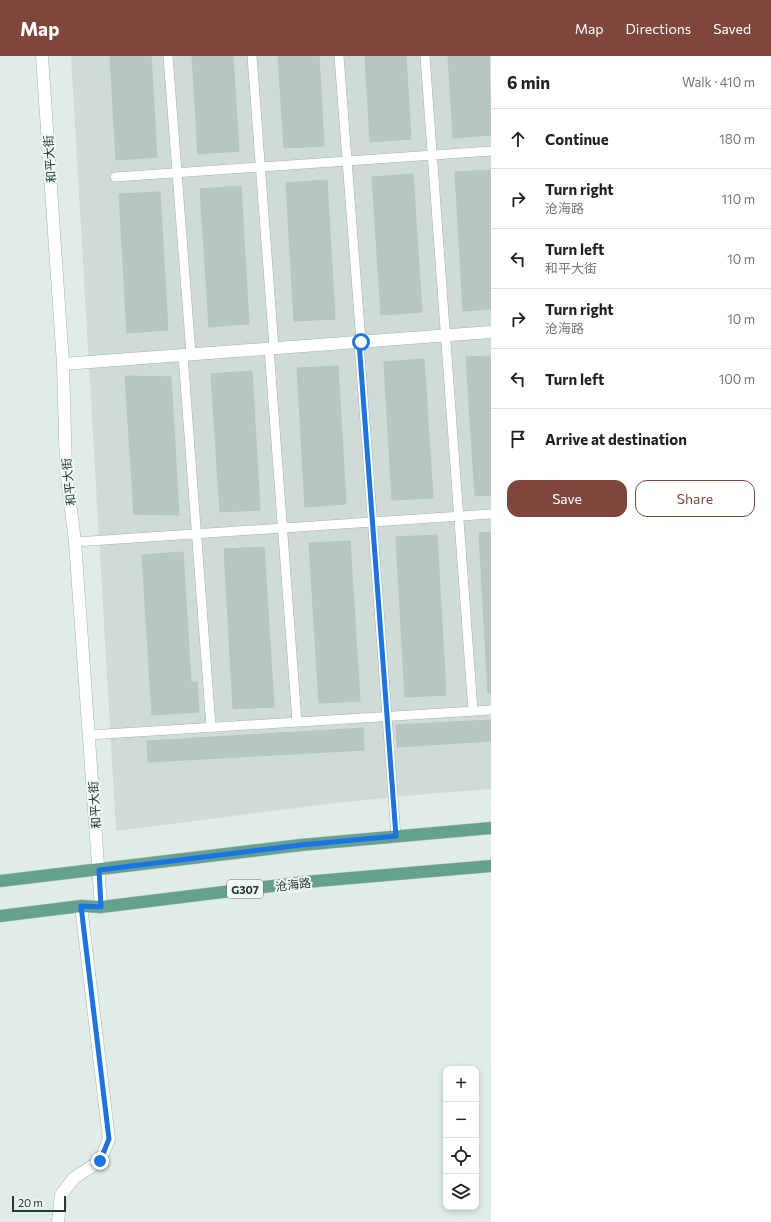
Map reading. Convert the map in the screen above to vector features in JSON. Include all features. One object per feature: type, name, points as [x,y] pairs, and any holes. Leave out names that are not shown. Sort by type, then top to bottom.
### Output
[{"type":"main road","points":[[0,881],[301,845],[491,828]]},
{"type":"main road","name":"沧海路","points":[[0,916],[81,906],[101,907],[305,882],[491,866]]},
{"type":"street","name":"和平大街","points":[[42,56],[63,364],[66,470],[75,542],[101,907]]},
{"type":"street","points":[[63,364],[491,332]]},
{"type":"street","points":[[58,1222],[61,1194],[74,1178],[100,1161],[109,1139],[81,906]]},
{"type":"lane","points":[[168,56],[177,173],[196,534],[211,727]]},
{"type":"lane","points":[[252,56],[282,528],[297,722]]},
{"type":"lane","points":[[339,56],[396,836]]},
{"type":"lane","points":[[425,56],[473,711]]},
{"type":"lane","points":[[115,177],[491,151]]},
{"type":"lane","points":[[75,542],[491,514]]},
{"type":"lane","points":[[89,735],[491,710]]},
{"type":"shaded area","points":[[71,56],[491,56],[491,789],[335,803],[116,831]]},
{"type":"building","points":[[110,56],[151,56],[157,157],[116,160]]},
{"type":"building","points":[[192,56],[233,56],[239,151],[198,154]]},
{"type":"building","points":[[278,56],[319,56],[324,146],[284,148]]},
{"type":"building","points":[[365,56],[406,56],[411,139],[370,142]]},
{"type":"building","points":[[448,56],[489,56],[491,135],[453,138]]},
{"type":"building","points":[[491,170],[491,309],[463,311],[455,172]]},
{"type":"building","points":[[413,174],[422,312],[381,315],[372,177]]},
{"type":"building","points":[[327,180],[335,319],[294,321],[286,183]]},
{"type":"building","points":[[241,186],[249,324],[209,327],[200,189]]},
{"type":"building","points":[[160,192],[168,330],[127,333],[119,194]]},
{"type":"building","points":[[491,356],[491,495],[475,496],[466,357]]},
{"type":"building","points":[[424,359],[433,498],[392,500],[384,362]]},
{"type":"building","points":[[338,366],[346,504],[305,507],[297,368]]},
{"type":"building","points":[[252,371],[260,510],[220,512],[211,374]]},
{"type":"building","points":[[125,376],[171,377],[179,515],[134,514]]},
{"type":"building","points":[[491,532],[491,693],[488,693],[479,533]]},
{"type":"building","points":[[437,535],[446,695],[405,697],[396,537]]},
{"type":"building","points":[[350,541],[360,701],[319,703],[309,543]]},
{"type":"building","points":[[264,547],[274,707],[233,709],[224,549]]},
{"type":"building","points":[[183,552],[191,682],[197,682],[199,712],[152,715],[142,555]]},
{"type":"building","points":[[491,720],[491,741],[397,747],[396,725]]},
{"type":"building","points":[[363,728],[364,750],[148,762],[147,741]]},
{"type":"route","points":[[100,1161],[109,1139],[81,906],[101,907],[99,870],[301,845],[396,836],[359,342],[361,342]]}]
